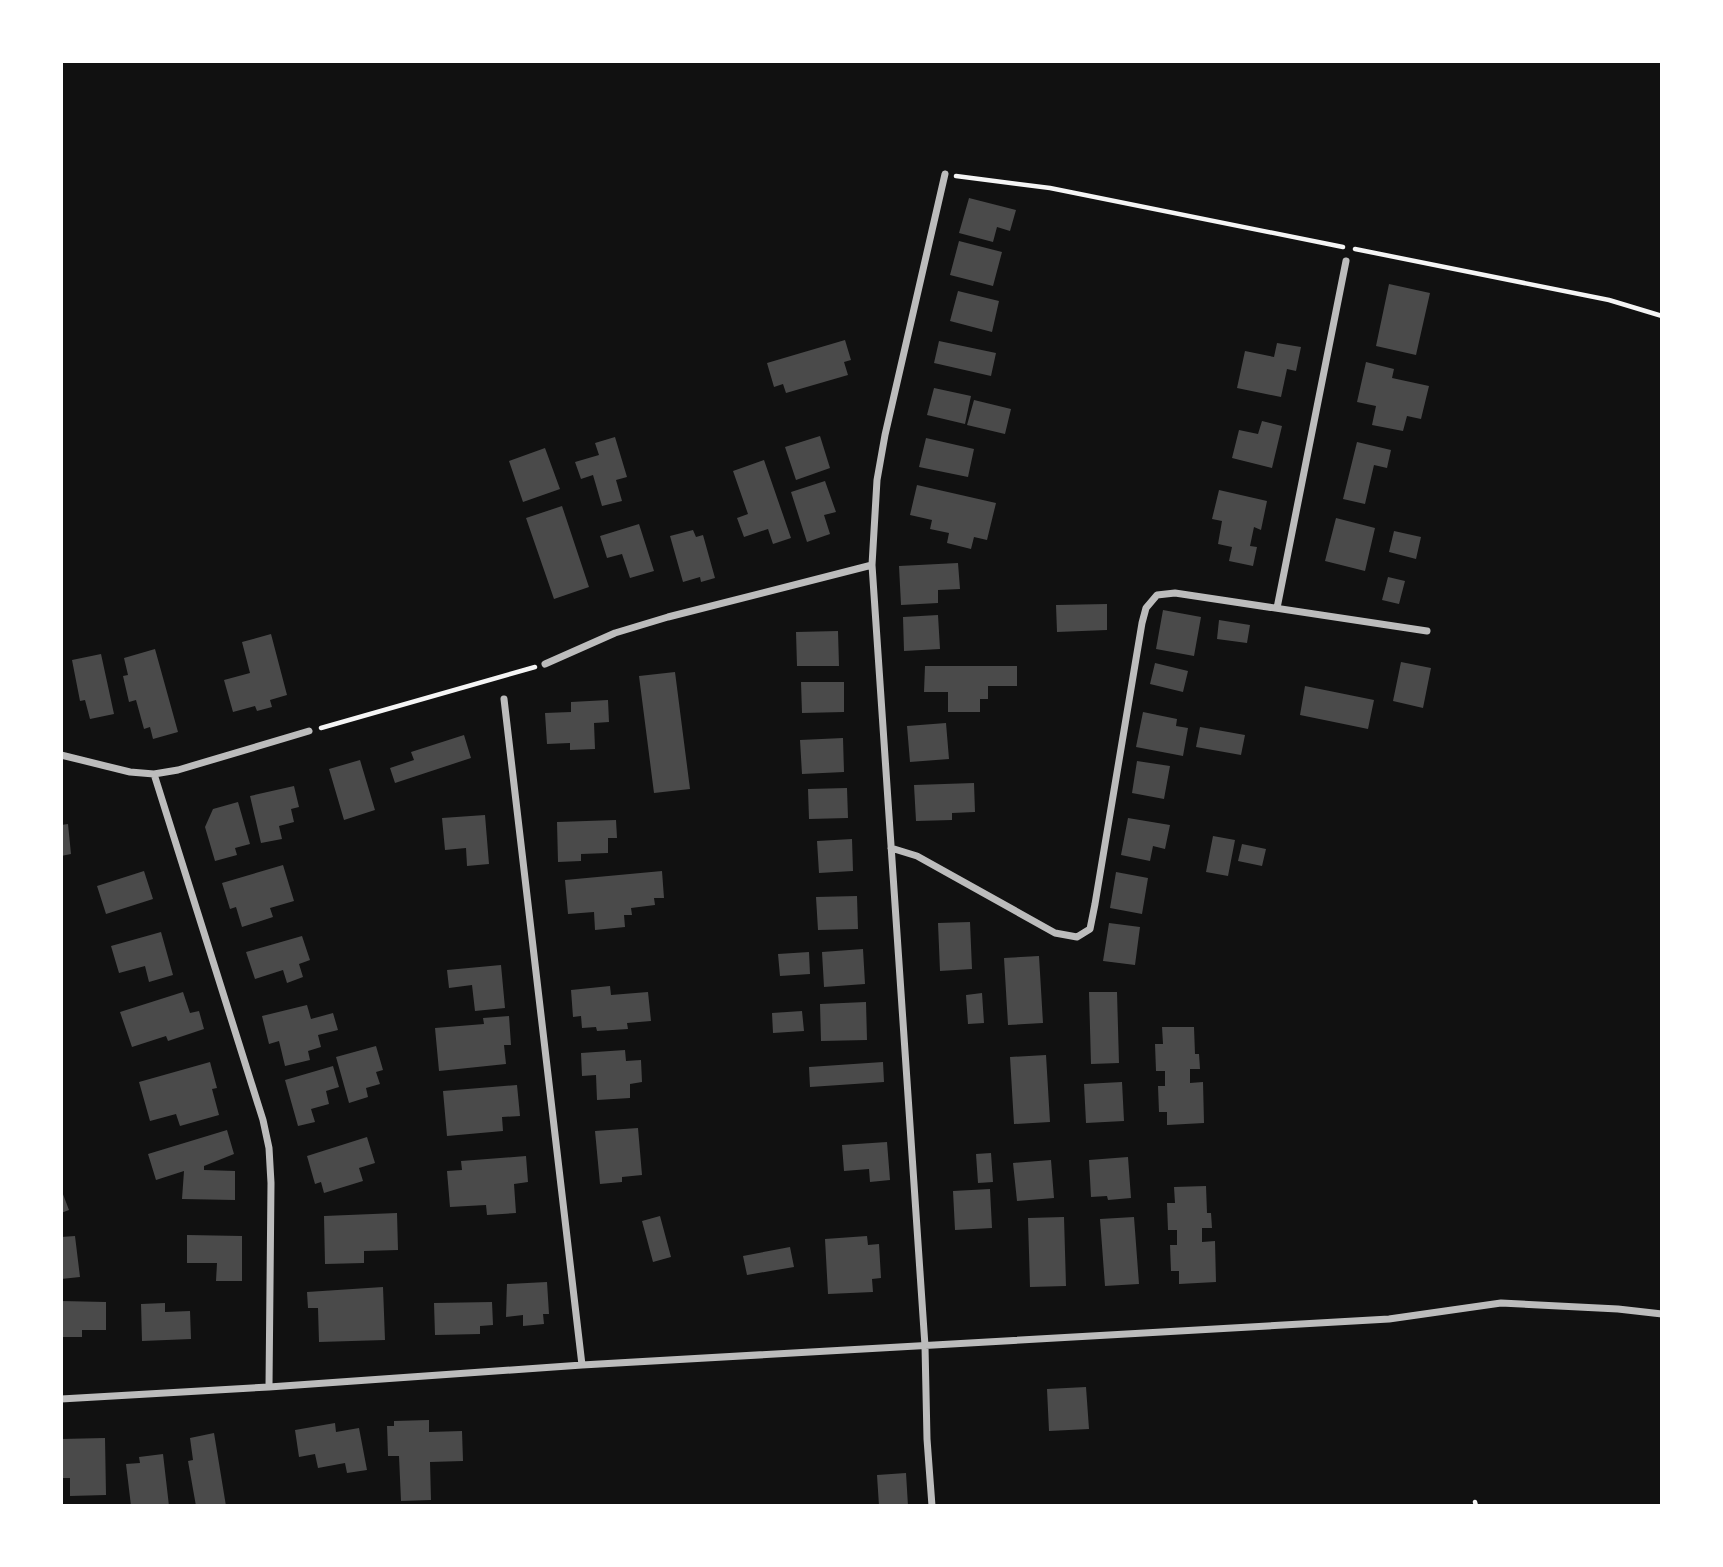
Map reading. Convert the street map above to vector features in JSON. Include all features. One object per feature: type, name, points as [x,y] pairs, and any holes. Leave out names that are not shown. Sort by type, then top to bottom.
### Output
[{"type":"street","points":[[932,1506],[925,1346],[873,565],[877,480],[885,435],[945,174]]},
{"type":"street","points":[[1277,608],[1346,261]]},
{"type":"street","points":[[545,664],[615,634],[668,617],[873,565]]},
{"type":"street","points":[[891,848],[917,856],[1055,933],[1077,937],[1090,929],[1146,608],[1157,595],[1175,593],[1427,631]]},
{"type":"street","points":[[504,699],[582,1365]]},
{"type":"street","points":[[61,755],[130,772],[154,774],[178,770],[309,731]]},
{"type":"street","points":[[154,774],[264,1120],[271,1183],[269,1387]]},
{"type":"street","points":[[61,1399],[582,1365],[1389,1319],[1501,1303],[1662,1314]]},
{"type":"path","points":[[945,174],[1064,191],[1609,300],[1662,316]]},
{"type":"path","points":[[309,731],[545,664]]},
{"type":"building","points":[[969,198],[1016,210],[1010,231],[997,227],[993,242],[959,233]]},
{"type":"building","points":[[959,241],[1002,252],[993,286],[950,275]]},
{"type":"building","points":[[1389,284],[1430,293],[1416,355],[1376,346]]},
{"type":"building","points":[[958,291],[999,301],[992,332],[950,321]]},
{"type":"building","points":[[845,340],[851,360],[844,362],[848,375],[786,393],[783,384],[774,387],[767,363]]},
{"type":"building","points":[[939,341],[996,353],[991,376],[934,363]]},
{"type":"building","points":[[1277,343],[1301,347],[1296,371],[1287,369],[1281,397],[1237,388],[1245,351],[1274,357]]},
{"type":"building","points":[[1366,362],[1394,369],[1392,378],[1429,386],[1421,419],[1407,416],[1403,431],[1372,425],[1376,406],[1357,402]]},
{"type":"building","points":[[934,388],[971,396],[965,424],[927,415]]},
{"type":"building","points":[[974,400],[1011,409],[1005,434],[967,425]]},
{"type":"building","points":[[1262,421],[1282,426],[1272,468],[1232,458],[1239,430],[1258,434]]},
{"type":"building","points":[[820,436],[830,468],[796,480],[785,447]]},
{"type":"building","points":[[615,437],[627,477],[616,480],[622,501],[602,506],[593,475],[581,479],[575,462],[599,455],[595,443]]},
{"type":"building","points":[[926,438],[974,449],[968,477],[919,467]]},
{"type":"building","points":[[1357,442],[1391,450],[1387,468],[1374,465],[1365,504],[1343,499]]},
{"type":"building","points":[[545,448],[560,489],[523,502],[509,461]]},
{"type":"building","points":[[764,460],[791,538],[773,544],[768,529],[744,537],[737,518],[748,514],[733,471]]},
{"type":"building","points":[[825,481],[836,512],[824,515],[830,534],[807,542],[791,492]]},
{"type":"building","points":[[917,485],[996,503],[987,540],[974,537],[971,549],[947,543],[949,533],[930,529],[932,520],[910,515]]},
{"type":"building","points":[[1219,490],[1267,501],[1261,530],[1254,527],[1250,546],[1257,547],[1253,566],[1229,561],[1232,547],[1218,544],[1222,521],[1212,519]]},
{"type":"building","points":[[562,506],[589,587],[554,599],[526,518]]},
{"type":"building","points":[[1336,518],[1375,528],[1365,571],[1325,561]]},
{"type":"building","points":[[639,524],[654,571],[630,578],[622,554],[607,558],[600,536]]},
{"type":"building","points":[[693,530],[696,537],[703,535],[715,578],[701,582],[700,577],[683,582],[670,536]]},
{"type":"building","points":[[1394,531],[1421,537],[1416,559],[1389,552]]},
{"type":"building","points":[[958,563],[960,589],[938,590],[938,603],[901,605],[899,566]]},
{"type":"building","points":[[1388,577],[1405,581],[1399,604],[1382,600]]},
{"type":"building","points":[[1107,604],[1107,630],[1057,632],[1056,605]]},
{"type":"building","points":[[1163,610],[1201,617],[1194,656],[1156,649]]},
{"type":"building","points":[[938,615],[940,649],[904,651],[903,617]]},
{"type":"building","points":[[1219,620],[1250,625],[1247,643],[1217,639]]},
{"type":"building","points":[[838,631],[839,666],[797,666],[796,632]]},
{"type":"building","points":[[271,634],[287,695],[270,700],[272,707],[257,711],[255,706],[233,712],[224,680],[250,673],[242,642]]},
{"type":"building","points":[[155,649],[178,732],[153,739],[150,727],[144,729],[136,700],[129,702],[123,676],[128,675],[124,658]]},
{"type":"building","points":[[101,654],[114,714],[90,719],[85,700],[80,701],[72,660]]},
{"type":"building","points":[[1401,662],[1431,668],[1423,708],[1393,701]]},
{"type":"building","points":[[1155,663],[1188,671],[1183,692],[1150,684]]},
{"type":"building","points":[[925,666],[1017,666],[1017,686],[988,686],[988,699],[980,699],[980,712],[948,712],[948,692],[924,692]]},
{"type":"building","points":[[675,672],[690,789],[654,793],[639,676]]},
{"type":"building","points":[[801,682],[844,682],[844,712],[802,713]]},
{"type":"building","points":[[1305,686],[1374,700],[1368,729],[1300,715]]},
{"type":"building","points":[[608,700],[609,722],[594,723],[595,749],[570,750],[570,743],[547,744],[545,713],[571,712],[571,702]]},
{"type":"building","points":[[1143,712],[1177,719],[1176,726],[1188,728],[1183,756],[1136,747]]},
{"type":"building","points":[[946,723],[949,759],[910,762],[907,726]]},
{"type":"building","points":[[1200,727],[1245,735],[1241,755],[1196,747]]},
{"type":"building","points":[[464,735],[471,758],[395,783],[390,768],[414,760],[411,752]]},
{"type":"building","points":[[843,738],[844,772],[802,774],[800,740]]},
{"type":"building","points":[[360,760],[375,810],[344,820],[329,769]]},
{"type":"building","points":[[1137,761],[1170,766],[1164,799],[1132,793]]},
{"type":"building","points":[[974,783],[975,812],[952,813],[952,820],[916,821],[914,785]]},
{"type":"building","points":[[294,786],[299,807],[291,809],[294,822],[279,826],[282,839],[261,843],[250,796]]},
{"type":"building","points":[[847,788],[848,818],[809,819],[808,789]]},
{"type":"building","points":[[238,802],[250,844],[235,848],[237,855],[215,861],[205,827],[213,809]]},
{"type":"building","points":[[485,815],[489,864],[467,866],[466,848],[445,850],[442,818]]},
{"type":"building","points":[[1128,818],[1170,825],[1165,849],[1153,846],[1150,861],[1121,855]]},
{"type":"building","points":[[616,820],[617,838],[608,838],[608,853],[581,854],[581,861],[558,862],[557,822]]},
{"type":"building","points":[[68,824],[71,854],[61,856],[61,825]]},
{"type":"building","points":[[1213,836],[1235,840],[1228,876],[1206,872]]},
{"type":"building","points":[[852,839],[853,871],[819,873],[817,841]]},
{"type":"building","points":[[1242,844],[1266,849],[1262,866],[1238,861]]},
{"type":"building","points":[[283,865],[294,901],[270,908],[273,917],[242,927],[236,907],[230,909],[222,883]]},
{"type":"building","points":[[144,871],[153,899],[106,914],[97,886]]},
{"type":"building","points":[[662,871],[664,898],[654,898],[655,905],[631,908],[632,915],[624,915],[625,927],[595,930],[594,912],[568,914],[565,880]]},
{"type":"building","points":[[1116,872],[1148,878],[1142,914],[1110,908]]},
{"type":"building","points":[[857,896],[858,929],[818,930],[816,897]]},
{"type":"building","points":[[970,922],[972,969],[940,971],[938,923]]},
{"type":"building","points":[[1109,923],[1140,927],[1135,965],[1103,961]]},
{"type":"building","points":[[161,932],[173,975],[149,982],[145,966],[119,973],[111,946]]},
{"type":"building","points":[[302,936],[310,960],[299,964],[303,977],[287,983],[283,970],[255,979],[246,952]]},
{"type":"building","points":[[863,949],[865,984],[824,987],[822,952]]},
{"type":"building","points":[[809,952],[810,974],[780,976],[778,954]]},
{"type":"building","points":[[1039,956],[1043,1023],[1008,1025],[1004,958]]},
{"type":"building","points":[[501,965],[505,1008],[475,1011],[472,985],[449,988],[447,970]]},
{"type":"building","points":[[610,986],[611,995],[648,992],[651,1021],[627,1023],[628,1029],[597,1031],[596,1027],[582,1028],[581,1016],[573,1017],[571,990]]},
{"type":"building","points":[[183,992],[190,1013],[199,1011],[204,1029],[168,1041],[166,1036],[132,1047],[120,1012]]},
{"type":"building","points":[[1089,992],[1117,992],[1119,1063],[1091,1064]]},
{"type":"building","points":[[982,993],[984,1023],[968,1024],[966,995]]},
{"type":"building","points":[[866,1002],[867,1040],[821,1041],[820,1004]]},
{"type":"building","points":[[307,1005],[311,1019],[333,1013],[338,1030],[318,1035],[321,1047],[308,1051],[310,1060],[285,1066],[279,1041],[269,1044],[262,1016]]},
{"type":"building","points":[[802,1011],[804,1031],[773,1033],[772,1013]]},
{"type":"building","points":[[509,1016],[511,1045],[504,1045],[506,1064],[439,1071],[435,1028],[484,1024],[483,1018]]},
{"type":"building","points":[[1162,1027],[1194,1027],[1195,1054],[1199,1054],[1200,1069],[1190,1069],[1190,1083],[1203,1082],[1204,1123],[1167,1125],[1167,1112],[1159,1112],[1158,1086],[1165,1086],[1165,1071],[1156,1071],[1155,1044],[1163,1044]]},
{"type":"building","points":[[376,1046],[383,1070],[376,1072],[380,1084],[366,1088],[368,1097],[349,1103],[336,1057]]},
{"type":"building","points":[[625,1050],[626,1061],[641,1060],[642,1082],[630,1084],[630,1098],[597,1100],[596,1075],[582,1076],[581,1053]]},
{"type":"building","points":[[1046,1055],[1050,1122],[1014,1124],[1010,1057]]},
{"type":"building","points":[[210,1062],[217,1088],[212,1089],[219,1115],[180,1126],[176,1114],[150,1121],[139,1082]]},
{"type":"building","points":[[883,1062],[884,1082],[810,1087],[809,1067]]},
{"type":"building","points":[[333,1066],[339,1087],[326,1091],[329,1104],[311,1109],[315,1122],[298,1126],[285,1080]]},
{"type":"building","points":[[1122,1082],[1124,1121],[1086,1123],[1084,1084]]},
{"type":"building","points":[[517,1085],[520,1116],[502,1117],[503,1131],[447,1136],[443,1091]]},
{"type":"building","points":[[638,1128],[642,1175],[622,1177],[622,1182],[600,1184],[595,1131]]},
{"type":"building","points":[[227,1130],[234,1154],[204,1166],[204,1170],[235,1171],[235,1200],[182,1199],[184,1171],[156,1180],[148,1154]]},
{"type":"building","points":[[367,1137],[375,1163],[359,1168],[363,1181],[324,1193],[321,1182],[315,1184],[307,1156]]},
{"type":"building","points":[[887,1142],[890,1180],[870,1182],[869,1169],[844,1171],[842,1145]]},
{"type":"building","points":[[991,1153],[993,1182],[978,1183],[976,1154]]},
{"type":"building","points":[[526,1156],[528,1182],[514,1184],[516,1213],[487,1215],[486,1205],[450,1207],[447,1171],[462,1170],[461,1161]]},
{"type":"building","points":[[1128,1157],[1131,1198],[1108,1200],[1107,1196],[1091,1197],[1089,1160]]},
{"type":"building","points":[[1051,1160],[1054,1198],[1017,1201],[1013,1163]]},
{"type":"building","points":[[1206,1186],[1207,1213],[1211,1213],[1212,1228],[1202,1228],[1202,1242],[1215,1241],[1216,1282],[1179,1284],[1179,1271],[1171,1271],[1170,1245],[1177,1245],[1177,1230],[1168,1230],[1167,1203],[1175,1203],[1174,1187]]},
{"type":"building","points":[[61,1189],[69,1210],[61,1213]]},
{"type":"building","points":[[990,1189],[992,1228],[955,1230],[953,1191]]},
{"type":"building","points":[[397,1213],[398,1250],[364,1251],[364,1263],[325,1264],[324,1216]]},
{"type":"building","points":[[660,1216],[671,1257],[653,1262],[642,1221]]},
{"type":"building","points":[[1064,1217],[1066,1286],[1030,1287],[1028,1218]]},
{"type":"building","points":[[1134,1217],[1139,1284],[1105,1286],[1100,1219]]},
{"type":"building","points":[[187,1235],[242,1236],[242,1281],[216,1281],[217,1263],[187,1263]]},
{"type":"building","points":[[75,1236],[80,1277],[61,1279],[61,1237]]},
{"type":"building","points":[[867,1236],[868,1245],[879,1244],[881,1278],[872,1279],[873,1292],[828,1294],[825,1239]]},
{"type":"building","points":[[790,1247],[794,1267],[747,1275],[743,1256]]},
{"type":"building","points":[[547,1282],[549,1314],[543,1314],[544,1324],[523,1326],[523,1315],[506,1317],[507,1284]]},
{"type":"building","points":[[383,1287],[385,1340],[319,1342],[318,1308],[308,1308],[307,1292]]},
{"type":"building","points":[[61,1301],[106,1302],[106,1330],[82,1330],[82,1337],[61,1337]]},
{"type":"building","points":[[492,1302],[493,1325],[480,1326],[480,1334],[435,1335],[434,1303]]},
{"type":"building","points":[[165,1303],[165,1312],[190,1311],[191,1339],[142,1341],[141,1304]]},
{"type":"building","points":[[1086,1387],[1089,1429],[1049,1431],[1047,1389]]},
{"type":"building","points":[[429,1420],[429,1432],[462,1431],[463,1461],[430,1462],[431,1500],[401,1501],[399,1456],[388,1456],[387,1426],[394,1426],[394,1421]]},
{"type":"building","points":[[335,1423],[336,1432],[359,1428],[367,1470],[347,1473],[345,1463],[318,1468],[315,1454],[299,1457],[295,1430]]},
{"type":"building","points":[[214,1433],[226,1506],[196,1506],[188,1461],[193,1460],[190,1438]]},
{"type":"building","points":[[105,1438],[106,1495],[70,1496],[70,1478],[61,1478],[61,1439]]},
{"type":"building","points":[[163,1454],[169,1506],[131,1506],[126,1464],[140,1463],[139,1457]]},
{"type":"building","points":[[906,1473],[908,1506],[879,1506],[877,1475]]}]
